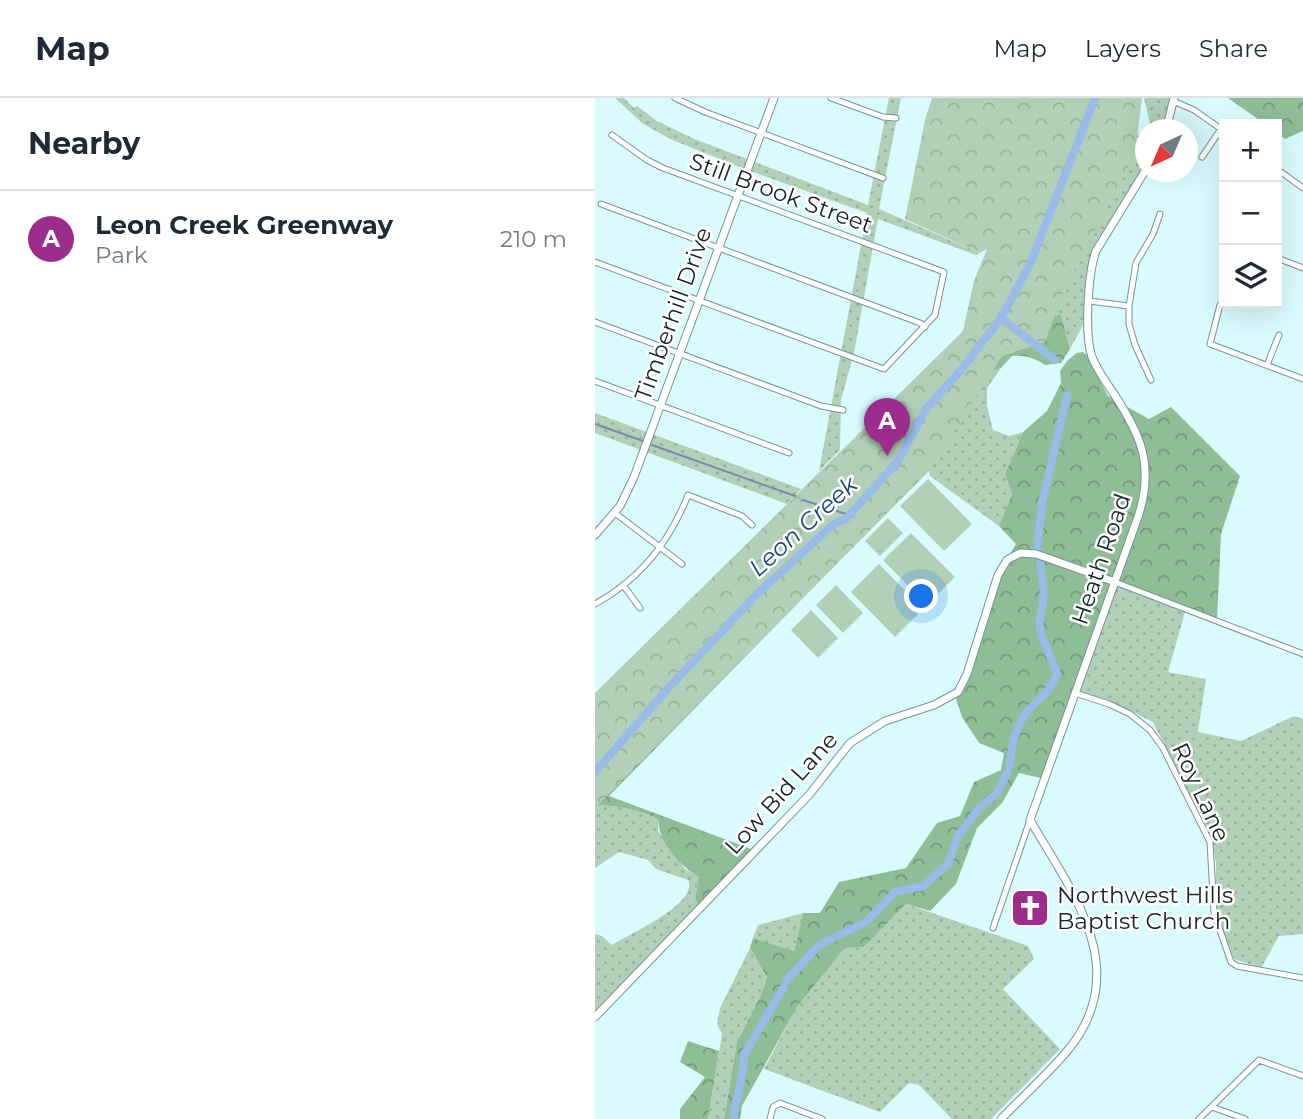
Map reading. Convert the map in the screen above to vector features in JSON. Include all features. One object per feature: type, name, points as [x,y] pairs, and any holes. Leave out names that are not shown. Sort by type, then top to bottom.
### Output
[{"type":"street","points":[[675,98],[705,112],[883,178]]},
{"type":"street","name":"Timberhill Drive","points":[[595,535],[615,513],[634,477],[774,98]]},
{"type":"street","points":[[831,98],[883,117],[896,118]]},
{"type":"street","points":[[1169,119],[1173,100],[1219,127]]},
{"type":"street","name":"Still Brook Street","points":[[613,135],[663,168],[944,272],[938,310],[925,327]]},
{"type":"street","points":[[1202,157],[1219,135]]},
{"type":"street","points":[[1282,173],[1303,188]]},
{"type":"street","name":"Heath Road","points":[[993,928],[1143,503],[1146,467],[1141,444],[1132,422],[1093,358],[1089,342],[1089,301],[1096,251],[1140,182]]},
{"type":"street","points":[[595,262],[884,369],[925,327],[601,204]]},
{"type":"street","points":[[1151,380],[1135,345],[1129,324],[1129,306],[1136,263],[1153,234],[1160,214]]},
{"type":"street","points":[[1282,260],[1303,268]]},
{"type":"street","points":[[1089,301],[1129,306]]},
{"type":"street","points":[[1219,308],[1210,344],[1303,379]]},
{"type":"street","points":[[595,322],[821,406],[843,410]]},
{"type":"street","points":[[1267,365],[1279,335]]},
{"type":"street","points":[[595,381],[789,453]]},
{"type":"street","points":[[595,604],[643,568],[677,521],[688,495],[742,516],[752,525]]},
{"type":"street","points":[[615,513],[682,564]]},
{"type":"street","name":"Low Bid Lane","points":[[595,1017],[809,795],[850,743],[885,721],[934,705],[958,692],[967,674],[998,575],[1007,560],[1017,554],[1030,552],[1115,582]]},
{"type":"street","points":[[1115,582],[1303,654]]},
{"type":"street","points":[[622,585],[640,608]]},
{"type":"street","name":"Roy Lane","points":[[1076,693],[1131,714],[1150,730],[1163,748],[1210,842],[1212,904],[1231,962],[1237,966],[1303,978]]},
{"type":"street","points":[[1001,1119],[1069,1049],[1084,1026],[1096,981],[1095,953],[1086,918],[1030,820]]},
{"type":"street","points":[[1199,1119],[1259,1060],[1303,1076]]},
{"type":"street","points":[[770,1119],[775,1105],[783,1104],[822,1119]]},
{"type":"street","points":[[1212,1107],[1245,1119]]},
{"type":"green space","points":[[615,98],[624,98],[634,108],[637,106],[657,121],[692,138],[868,205],[889,98],[901,98],[879,209],[980,253],[976,255],[878,219],[854,353],[841,400],[840,450],[819,471],[867,213],[670,139],[642,123]]},
{"type":"green space","points":[[932,98],[1142,98],[1139,119],[1135,119],[1135,154],[1065,288],[1045,342],[1002,356],[929,471],[595,808],[595,693],[963,331],[974,281],[987,249],[980,253],[905,219]]},
{"type":"green space","points":[[1144,98],[1171,98],[1165,119],[1149,119]]},
{"type":"green space","points":[[1228,98],[1303,98],[1303,131],[1285,139],[1282,137],[1282,119],[1258,119]]},
{"type":"green space","points":[[1135,137],[1135,182],[1097,246],[1087,283],[1083,325],[1070,349],[1061,315],[1053,315],[1032,292],[1129,141]]},
{"type":"green space","points":[[1053,315],[1061,315],[1070,349],[1061,363],[1045,365],[1030,358],[1012,356],[1001,368],[988,372],[982,365]]},
{"type":"green space","points":[[1083,352],[1108,396],[1149,419],[1171,407],[1240,476],[1221,534],[1217,621],[1115,583],[1045,779],[1019,773],[1002,803],[977,828],[956,884],[930,911],[906,904],[864,947],[845,948],[797,1007],[742,1106],[740,1119],[724,1119],[737,1042],[767,977],[750,948],[753,938],[794,951],[803,913],[820,913],[839,882],[906,868],[937,823],[960,816],[974,782],[1001,770],[1004,753],[979,743],[962,717],[955,695],[1001,568],[1016,544],[999,526],[1012,494],[1005,474],[1023,432],[1047,411],[1061,383],[1060,371],[1068,360]]},
{"type":"green space","points":[[1001,368],[987,388],[987,406],[993,430],[1009,436],[1023,432],[1005,474],[1012,494],[999,526],[930,476],[929,471],[988,372]]},
{"type":"green space","points":[[595,413],[801,489],[787,504],[595,433]]},
{"type":"green space","points":[[928,479],[972,524],[944,551],[900,506]]},
{"type":"green space","points":[[888,518],[903,533],[880,556],[865,541]]},
{"type":"green space","points":[[911,533],[955,577],[927,605],[883,560]]},
{"type":"green space","points":[[879,564],[923,609],[895,637],[851,592]]},
{"type":"green space","points":[[1115,582],[1186,609],[1168,672],[1206,679],[1198,732],[1241,741],[1294,716],[1303,719],[1303,934],[1279,936],[1261,968],[1234,959],[1216,910],[1216,862],[1212,841],[1153,722],[1133,712],[1076,693]]},
{"type":"green space","points":[[836,585],[863,613],[843,633],[816,605]]},
{"type":"green space","points":[[803,598],[609,796],[754,850],[699,906],[695,899],[699,877],[671,853],[659,828],[659,820],[622,808],[599,805],[595,808],[595,790]]},
{"type":"green space","points":[[811,610],[838,638],[818,658],[791,630]]},
{"type":"green space","points":[[599,805],[630,809],[659,820],[658,831],[685,869],[699,877],[695,899],[699,906],[595,1012],[595,934],[602,936],[612,945],[661,917],[683,899],[689,889],[688,880],[656,869],[648,860],[619,852],[595,868],[595,808]]},
{"type":"green space","points":[[906,904],[1028,946],[1034,959],[1003,989],[1060,1049],[991,1119],[952,1119],[919,1085],[909,1083],[880,1112],[764,1069],[797,1007],[845,948],[864,947]]},
{"type":"green space","points":[[803,913],[794,951],[753,938],[758,925]]},
{"type":"green space","points":[[750,948],[767,977],[737,1042],[724,1119],[708,1119],[722,1034],[717,1024],[720,1008]]},
{"type":"green space","points":[[688,1041],[719,1051],[708,1119],[680,1119],[680,1109],[705,1077],[680,1062]]},
{"type":"waterway","name":"Leon Creek","points":[[595,772],[672,684],[756,595],[835,523],[846,519],[898,461],[926,409],[961,370],[1001,318],[1030,264],[1095,98]]},
{"type":"waterway","points":[[1001,318],[1055,360]]},
{"type":"waterway","points":[[1037,548],[1042,503],[1067,396]]},
{"type":"waterway","points":[[595,424],[643,441]]},
{"type":"waterway","points":[[652,445],[795,496]]},
{"type":"waterway","points":[[803,500],[849,515]]},
{"type":"waterway","points":[[1009,767],[1019,725],[1026,713],[1048,690],[1057,673],[1039,625],[1044,594],[1040,563]]},
{"type":"waterway","points":[[787,980],[819,945],[866,922],[895,892],[923,886],[948,864],[958,836],[980,807],[997,793],[1007,773]]},
{"type":"waterway","points":[[734,1119],[744,1055],[784,987]]},
{"type":"place","name":"Leon Creek Greenway","points":[[887,456]]},
{"type":"place","name":"Northwest Hills Baptist Church","points":[[1030,908]]}]
